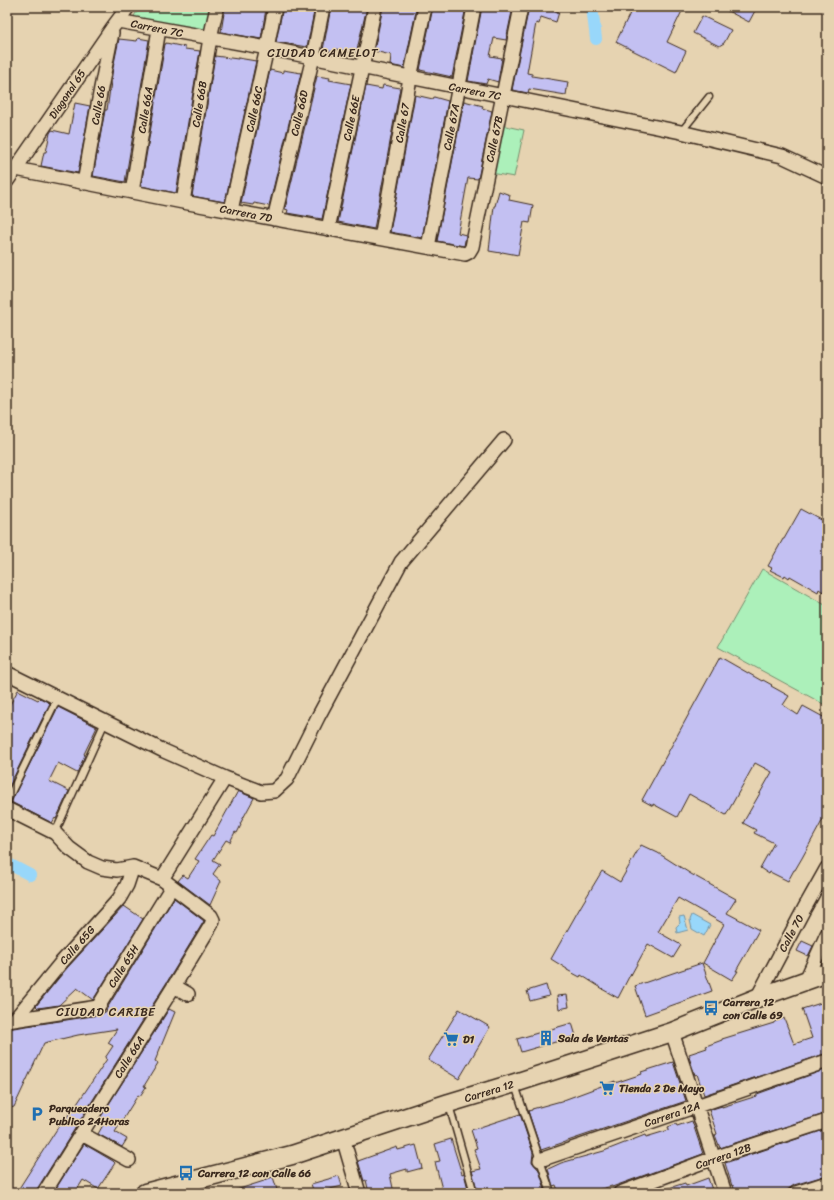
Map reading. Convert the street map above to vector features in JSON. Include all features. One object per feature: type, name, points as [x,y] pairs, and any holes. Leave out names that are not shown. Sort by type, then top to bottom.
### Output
[{"type":"main road","name":"Carrera 12","points":[[145,1193],[292,1155],[672,1032],[757,998],[827,974]]},
{"type":"street","name":"Diagonal 65","points":[[7,181],[128,7]]},
{"type":"street","name":"Calle 66B","points":[[183,202],[210,38],[217,7]]},
{"type":"street","name":"Calle 66C","points":[[232,210],[275,7]]},
{"type":"street","name":"Calle 66D","points":[[274,219],[313,57],[323,7]]},
{"type":"street","name":"Calle 66E","points":[[328,229],[375,7]]},
{"type":"street","name":"Calle 67","points":[[381,238],[410,78],[425,7]]},
{"type":"street","name":"Calle 67A","points":[[428,247],[474,7]]},
{"type":"street","name":"Calle 67B","points":[[472,246],[521,7]]},
{"type":"street","name":"Carrera 7C","points":[[115,24],[159,29],[267,48],[681,132],[782,156],[827,177]]},
{"type":"street","name":"Calle 66","points":[[84,183],[101,88],[115,24]]},
{"type":"street","name":"Calle 66A","points":[[132,192],[159,29]]},
{"type":"street","name":"Carrera 7D","points":[[16,169],[183,202],[465,254],[469,252],[472,246]]},
{"type":"street","points":[[9,676],[58,697],[164,751],[225,778],[261,792],[274,790],[287,779],[325,702],[401,562],[504,440]]},
{"type":"street","name":"Calle 65H","points":[[11,1020],[98,1007],[225,778]]},
{"type":"street","points":[[7,809],[55,833],[69,848],[92,864],[102,868],[117,870],[133,867],[166,884]]},
{"type":"street","name":"Calle 65G","points":[[11,1020],[118,899],[127,885],[133,867]]},
{"type":"street","name":"Calle 70","points":[[757,998],[827,868]]},
{"type":"street","name":"Calle 66A","points":[[44,1193],[174,986],[213,920],[210,916],[166,884]]},
{"type":"street","points":[[806,980],[827,934]]},
{"type":"street","points":[[174,986],[188,994]]},
{"type":"street","points":[[672,1032],[725,1193]]},
{"type":"street","name":"Carrera 12A","points":[[540,1160],[827,1061]]},
{"type":"street","name":"Carrera 12B","points":[[620,1193],[714,1158],[827,1121]]},
{"type":"street","points":[[82,1134],[129,1160]]},
{"type":"street","points":[[343,1138],[359,1193]]},
{"type":"street","points":[[796,1193],[827,1183]]},
{"type":"lane","points":[[681,132],[708,97]]},
{"type":"lane","points":[[7,801],[58,697]]},
{"type":"lane","points":[[55,833],[105,722]]},
{"type":"lane","points":[[515,1083],[551,1193]]},
{"type":"lane","points":[[449,1104],[474,1193]]},
{"type":"green space","points":[[140,7],[213,7],[208,34],[132,19]]},
{"type":"green space","points":[[501,125],[524,130],[514,177],[491,173]]},
{"type":"green space","points":[[762,569],[827,606],[827,706],[718,647]]},
{"type":"water","points":[[692,915],[710,925],[704,936],[692,929],[690,920]]},
{"type":"water","points":[[684,916],[688,930],[677,933],[676,927],[680,923],[679,917]]},
{"type":"building","points":[[225,7],[257,7],[266,9],[261,39],[221,32]]},
{"type":"building","points":[[283,7],[304,10],[304,7],[315,7],[307,47],[276,42]]},
{"type":"building","points":[[331,7],[367,7],[356,54],[336,49],[336,52],[323,50]]},
{"type":"building","points":[[383,7],[417,7],[404,68],[390,65],[391,55],[374,51]]},
{"type":"building","points":[[433,7],[466,7],[452,77],[420,70]]},
{"type":"building","points":[[482,7],[513,7],[506,40],[494,38],[490,56],[502,58],[498,82],[488,79],[486,84],[468,81]]},
{"type":"building","points":[[529,7],[541,7],[559,12],[556,22],[541,17],[539,24],[536,23],[527,73],[532,74],[532,76],[568,82],[566,95],[529,89],[528,93],[512,90]]},
{"type":"building","points":[[633,7],[684,7],[667,42],[686,51],[676,72],[616,42]]},
{"type":"building","points":[[720,7],[757,7],[749,22]]},
{"type":"building","points":[[702,16],[731,30],[724,43],[719,46],[693,33]]},
{"type":"building","points":[[138,38],[149,40],[125,182],[93,176],[105,110],[107,110],[119,39],[137,41]]},
{"type":"building","points":[[166,43],[185,47],[185,49],[200,51],[176,193],[141,186]]},
{"type":"building","points":[[215,56],[256,61],[225,202],[192,196]]},
{"type":"building","points":[[270,70],[283,73],[283,70],[301,73],[269,206],[254,203],[253,205],[241,203]]},
{"type":"building","points":[[317,76],[351,84],[322,219],[287,213],[288,210],[285,209]]},
{"type":"building","points":[[383,85],[400,88],[374,229],[338,222],[366,86],[382,89]]},
{"type":"building","points":[[415,95],[433,99],[434,97],[448,101],[422,238],[390,232]]},
{"type":"building","points":[[464,101],[483,106],[482,108],[492,111],[478,179],[468,178],[458,233],[466,235],[464,246],[437,241]]},
{"type":"building","points":[[75,103],[90,106],[78,173],[41,166],[44,152],[46,152],[52,130],[69,134]]},
{"type":"building","points":[[499,191],[510,195],[509,200],[533,205],[530,223],[524,222],[518,255],[489,251],[494,206]]},
{"type":"building","points":[[801,509],[827,523],[827,584],[823,592],[819,589],[818,592],[790,576],[789,578],[785,575],[784,577],[770,570],[772,568],[768,566]]},
{"type":"building","points":[[720,657],[762,681],[763,680],[772,685],[771,686],[789,696],[783,705],[798,715],[803,706],[827,719],[827,772],[822,781],[827,784],[827,812],[788,881],[770,872],[769,874],[760,868],[774,843],[754,833],[756,830],[743,823],[772,772],[755,763],[726,815],[689,794],[677,817],[653,804],[653,806],[642,800]]},
{"type":"building","points":[[18,690],[38,700],[40,698],[50,703],[7,791],[7,710]]},
{"type":"building","points":[[58,707],[97,727],[77,773],[58,763],[49,781],[69,791],[56,819],[55,818],[52,823],[11,802]]},
{"type":"building","points":[[238,791],[254,798],[240,824],[241,825],[237,833],[235,832],[230,842],[226,840],[213,860],[220,864],[213,874],[221,881],[210,905],[178,881],[183,875],[188,878],[199,861],[195,859],[211,835],[213,836]]},
{"type":"building","points":[[641,845],[658,853],[691,874],[736,899],[727,913],[759,930],[732,980],[703,963],[724,924],[678,898],[658,932],[681,945],[673,958],[648,944],[618,998],[581,975],[580,977],[567,970],[551,959],[602,871],[620,882]]},
{"type":"building","points":[[174,898],[204,921],[37,1189],[36,1193],[16,1193],[64,1118],[66,1119],[72,1109],[73,1110],[107,1059],[105,1058],[113,1046],[108,1043],[117,1029],[78,1035],[44,1043],[14,1107],[7,1109],[7,1029],[99,1015],[107,1011],[106,1010]]},
{"type":"building","points":[[124,906],[143,919],[93,1000],[77,988],[59,1005],[38,1008],[36,1006],[67,968]]},
{"type":"building","points":[[802,941],[813,946],[808,956],[797,951]]},
{"type":"building","points":[[702,963],[712,991],[645,1015],[635,986]]},
{"type":"building","points":[[546,985],[549,996],[530,1001],[527,991]]},
{"type":"building","points":[[567,995],[569,1007],[559,1009],[557,996]]},
{"type":"building","points":[[824,1002],[827,1011],[827,1053],[704,1095],[697,1074],[695,1075],[689,1054],[707,1048],[706,1046],[722,1039],[774,1023],[784,1018],[794,1044],[812,1038],[802,1009]]},
{"type":"building","points":[[169,1009],[175,1012],[155,1061],[158,1063],[144,1086],[146,1087],[140,1096],[138,1095],[115,1132],[127,1139],[122,1147],[98,1134],[103,1125],[98,1121]]},
{"type":"building","points":[[459,1009],[490,1027],[459,1079],[428,1060]]},
{"type":"building","name":"Sala de Ventas","points":[[572,1023],[576,1036],[521,1052],[517,1039]]},
{"type":"building","points":[[673,1062],[686,1101],[541,1150],[528,1111],[561,1101],[615,1081],[615,1083],[642,1074],[641,1072]]},
{"type":"building","points":[[827,1069],[827,1113],[720,1148],[709,1110],[757,1096],[757,1094]]},
{"type":"building","points":[[520,1114],[533,1153],[532,1162],[539,1170],[545,1189],[530,1193],[478,1193],[472,1171],[481,1169],[474,1149],[477,1148],[471,1130]]},
{"type":"building","points":[[692,1121],[703,1154],[612,1187],[586,1193],[559,1193],[556,1185],[553,1186],[548,1169],[561,1163],[604,1151],[645,1135],[646,1137],[669,1130],[668,1127],[676,1124],[677,1126]]},
{"type":"building","points":[[827,1129],[827,1175],[794,1185],[787,1190],[776,1193],[735,1193],[725,1163]]},
{"type":"building","points":[[451,1139],[462,1174],[464,1173],[469,1193],[443,1193],[435,1162],[440,1161],[435,1144]]},
{"type":"building","points":[[84,1144],[115,1163],[98,1189],[83,1180],[75,1193],[53,1193]]},
{"type":"building","points":[[416,1145],[422,1168],[407,1172],[407,1169],[390,1174],[394,1193],[369,1193],[366,1180],[364,1181],[358,1161],[397,1147],[398,1150]]},
{"type":"building","points":[[339,1176],[342,1186],[314,1193],[311,1184]]},
{"type":"building","points":[[273,1177],[278,1193],[233,1193],[233,1191]]},
{"type":"building","points":[[708,1178],[713,1193],[659,1193],[659,1191],[685,1183],[686,1186]]},
{"type":"waterway","points":[[592,7],[596,39]]},
{"type":"waterway","points":[[7,863],[30,875]]},
{"type":"place","name":"Carrera 12 con Calle 69","points":[[711,1008]]},
{"type":"place","name":"Sala de Ventas","points":[[546,1038]]},
{"type":"place","name":"D1","points":[[451,1039]]},
{"type":"place","name":"Tienda 2 De Mayo","points":[[607,1088]]},
{"type":"place","name":"Parqueadero Publico 24Horas","points":[[37,1114]]},
{"type":"place","name":"Carrera 12 con Calle 66","points":[[186,1173]]},
{"type":"district","name":"CIUDAD CAMELOT","points":[[323,53]]},
{"type":"district","name":"CIUDAD CARIBE","points":[[106,1012]]}]
